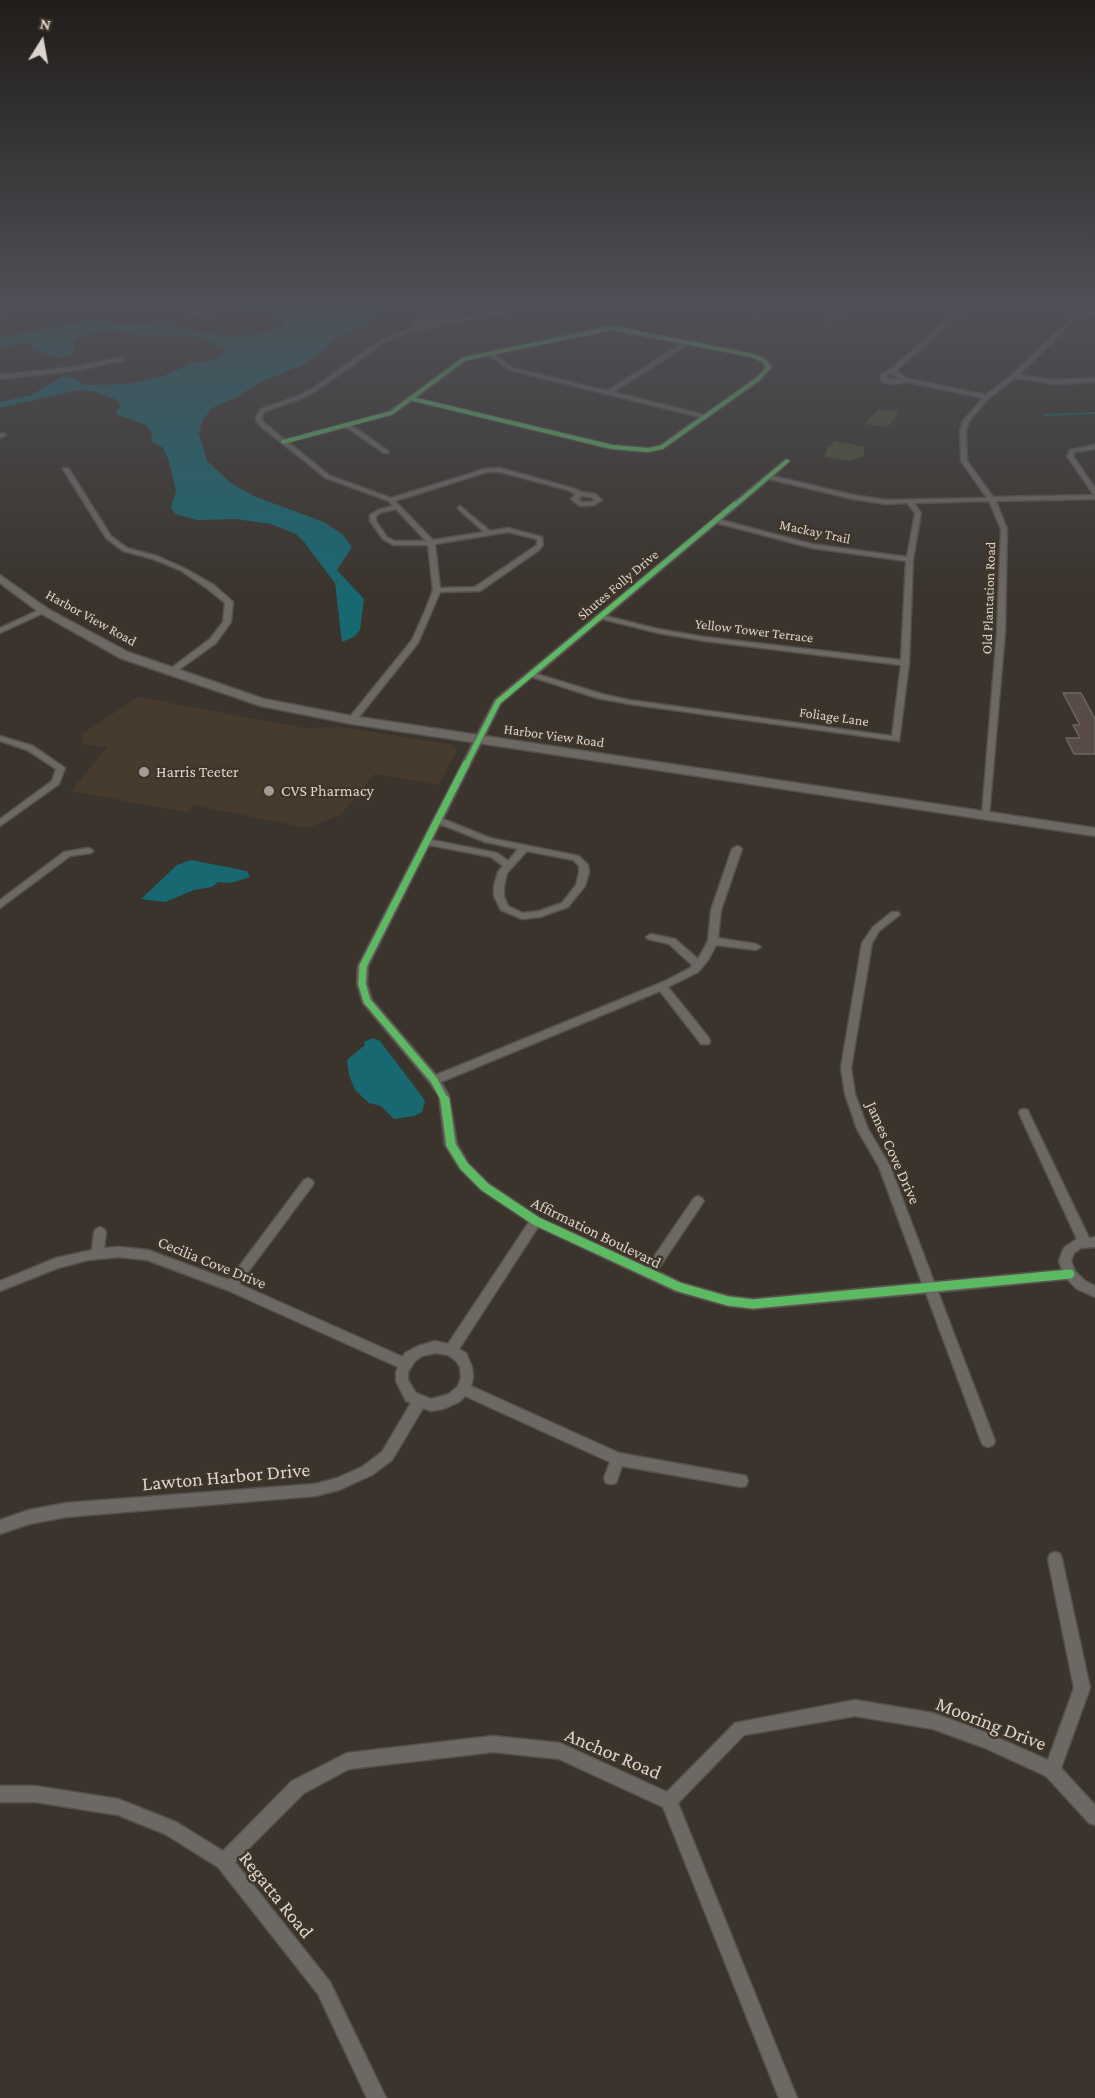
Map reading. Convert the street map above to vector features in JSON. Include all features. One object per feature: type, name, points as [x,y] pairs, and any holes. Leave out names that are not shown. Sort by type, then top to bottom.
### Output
[{"type":"main road","name":"Harbor View Road","points":[[0,578],[44,611],[124,655],[261,702],[352,720],[480,740],[1095,832]]},
{"type":"street","points":[[287,402],[263,410],[259,416],[260,421],[328,477],[391,500],[431,542],[437,590],[415,641],[352,720]]},
{"type":"street","points":[[283,442],[392,414],[409,402]]},
{"type":"street","points":[[425,402],[632,450],[662,447],[726,402]]},
{"type":"street","points":[[644,402],[705,417]]},
{"type":"street","name":"Old Plantation Road","points":[[983,402],[966,421],[963,431],[964,461],[993,500],[1004,529],[1001,632],[986,814]]},
{"type":"street","points":[[348,426],[386,452]]},
{"type":"street","points":[[769,477],[853,497],[910,503],[1095,495],[1070,456],[1072,451],[1095,447]]},
{"type":"street","name":"Shutes Folly Drive","points":[[480,740],[498,702],[787,461]]},
{"type":"street","points":[[66,469],[108,537],[125,550],[156,557],[182,569],[230,602],[227,622],[213,640],[170,672]]},
{"type":"street","points":[[391,500],[487,470],[500,470],[570,489],[581,495]]},
{"type":"street","name":"Foliage Lane","points":[[533,675],[600,696],[629,702],[896,739],[905,663],[910,560],[918,513],[910,503]]},
{"type":"street","points":[[397,507],[373,515],[373,521],[385,538],[393,543],[431,542],[508,530],[540,538],[540,545],[477,589],[437,590]]},
{"type":"street","points":[[460,508],[489,532]]},
{"type":"street","name":"Mackay Trail","points":[[718,520],[812,546],[910,560]]},
{"type":"street","points":[[0,631],[44,611]]},
{"type":"street","name":"Yellow Tower Terrace","points":[[602,617],[657,631],[705,639],[905,663]]},
{"type":"street","points":[[0,738],[30,748],[61,768],[56,782],[0,823]]},
{"type":"street","name":"Affirmation Boulevard","points":[[480,740],[363,966],[362,984],[367,1001],[434,1080],[444,1096],[452,1145],[464,1166],[485,1187],[536,1221],[650,1274],[703,1295],[753,1304],[931,1289],[1070,1274]]},
{"type":"street","points":[[438,820],[488,840],[576,858],[583,865],[584,872],[580,886],[565,905],[540,914],[522,916],[504,908],[499,896],[499,886],[508,866],[524,848]]},
{"type":"street","points":[[427,842],[494,855],[508,866]]},
{"type":"street","points":[[434,1080],[662,987],[694,970],[705,958],[712,941],[716,910],[737,849]]},
{"type":"street","points":[[0,905],[67,854],[88,850]]},
{"type":"street","name":"James Cove Drive","points":[[895,914],[876,929],[867,943],[846,1068],[850,1094],[863,1129],[884,1166],[988,1441]]},
{"type":"street","points":[[651,937],[672,941],[698,965]]},
{"type":"street","points":[[712,941],[756,947]]},
{"type":"street","points":[[662,987],[705,1041]]},
{"type":"street","points":[[1024,1113],[1090,1242],[1079,1242],[1068,1250],[1065,1261],[1070,1274],[1081,1285],[1095,1292]]},
{"type":"street","points":[[231,1286],[308,1183]]},
{"type":"street","points":[[650,1274],[698,1201]]},
{"type":"street","points":[[452,1350],[536,1221]]},
{"type":"street","points":[[98,1254],[100,1232]]},
{"type":"street","name":"Cecilia Cove Drive","points":[[0,1286],[56,1263],[98,1254],[119,1252],[148,1255],[231,1286],[405,1364]]},
{"type":"street","points":[[435,1347],[452,1350],[461,1357],[466,1367],[467,1378],[463,1389],[454,1398],[431,1405],[419,1402],[405,1390],[402,1381],[405,1364],[418,1352],[435,1347]]},
{"type":"street","points":[[463,1389],[618,1459],[741,1481]]},
{"type":"street","name":"Lawton Harbor Drive","points":[[0,1527],[29,1517],[66,1510],[315,1490],[339,1484],[366,1471],[387,1455],[419,1402]]},
{"type":"street","points":[[611,1478],[618,1459]]},
{"type":"street","points":[[1052,1770],[1082,1688],[1055,1559]]},
{"type":"street","name":"Mooring Drive","points":[[669,1801],[740,1728],[855,1708],[933,1721],[987,1741],[1052,1770],[1095,1817]]},
{"type":"street","name":"Anchor Road","points":[[224,1862],[298,1787],[347,1761],[493,1744],[560,1751],[669,1801],[788,2098]]},
{"type":"street","name":"Regatta Road","points":[[0,1794],[35,1794],[117,1808],[170,1828],[224,1862],[324,1988],[377,2098]]},
{"type":"shaded area","points":[[138,697],[304,728],[341,727],[454,745],[457,751],[438,785],[375,774],[340,815],[307,828],[193,805],[189,811],[184,812],[71,791],[107,747],[83,744],[82,734]]},
{"type":"green space","points":[[878,409],[899,412],[888,427],[865,424]]},
{"type":"green space","points":[[835,441],[865,447],[863,457],[849,461],[824,457],[828,447]]},
{"type":"water","points":[[0,402],[26,402],[0,408]]},
{"type":"water","points":[[118,402],[226,402],[212,408],[202,421],[199,433],[207,461],[232,484],[256,497],[324,522],[342,534],[352,547],[337,570],[364,599],[360,630],[354,637],[342,642],[335,583],[296,534],[271,524],[236,519],[197,520],[175,514],[171,507],[176,491],[169,461],[163,448],[151,441],[152,433],[146,425],[115,414],[120,406]]},
{"type":"water","points":[[191,860],[247,871],[250,877],[231,883],[218,882],[212,887],[194,890],[165,902],[141,899],[177,865]]},
{"type":"water","points":[[373,1038],[380,1041],[425,1101],[422,1112],[414,1116],[394,1119],[381,1106],[369,1103],[355,1090],[349,1075],[347,1060],[365,1045],[364,1042]]},
{"type":"building","points":[[1063,693],[1081,693],[1095,719],[1095,754],[1074,754],[1066,738],[1080,738],[1073,725],[1080,725]]},
{"type":"waterway","points":[[1045,415],[1095,413]]},
{"type":"cycle path","points":[[283,442],[391,413],[406,402]]},
{"type":"cycle path","points":[[425,402],[612,447],[648,450],[662,447],[726,402]]},
{"type":"cycle path","points":[[787,461],[498,702],[363,966],[362,984],[367,1001],[434,1080],[444,1096],[451,1145],[464,1166],[485,1187],[536,1221],[679,1287],[728,1301],[753,1304],[1070,1274]]},
{"type":"place","name":"Harris Teeter","points":[[144,772]]},
{"type":"place","name":"CVS Pharmacy","points":[[269,791]]}]
